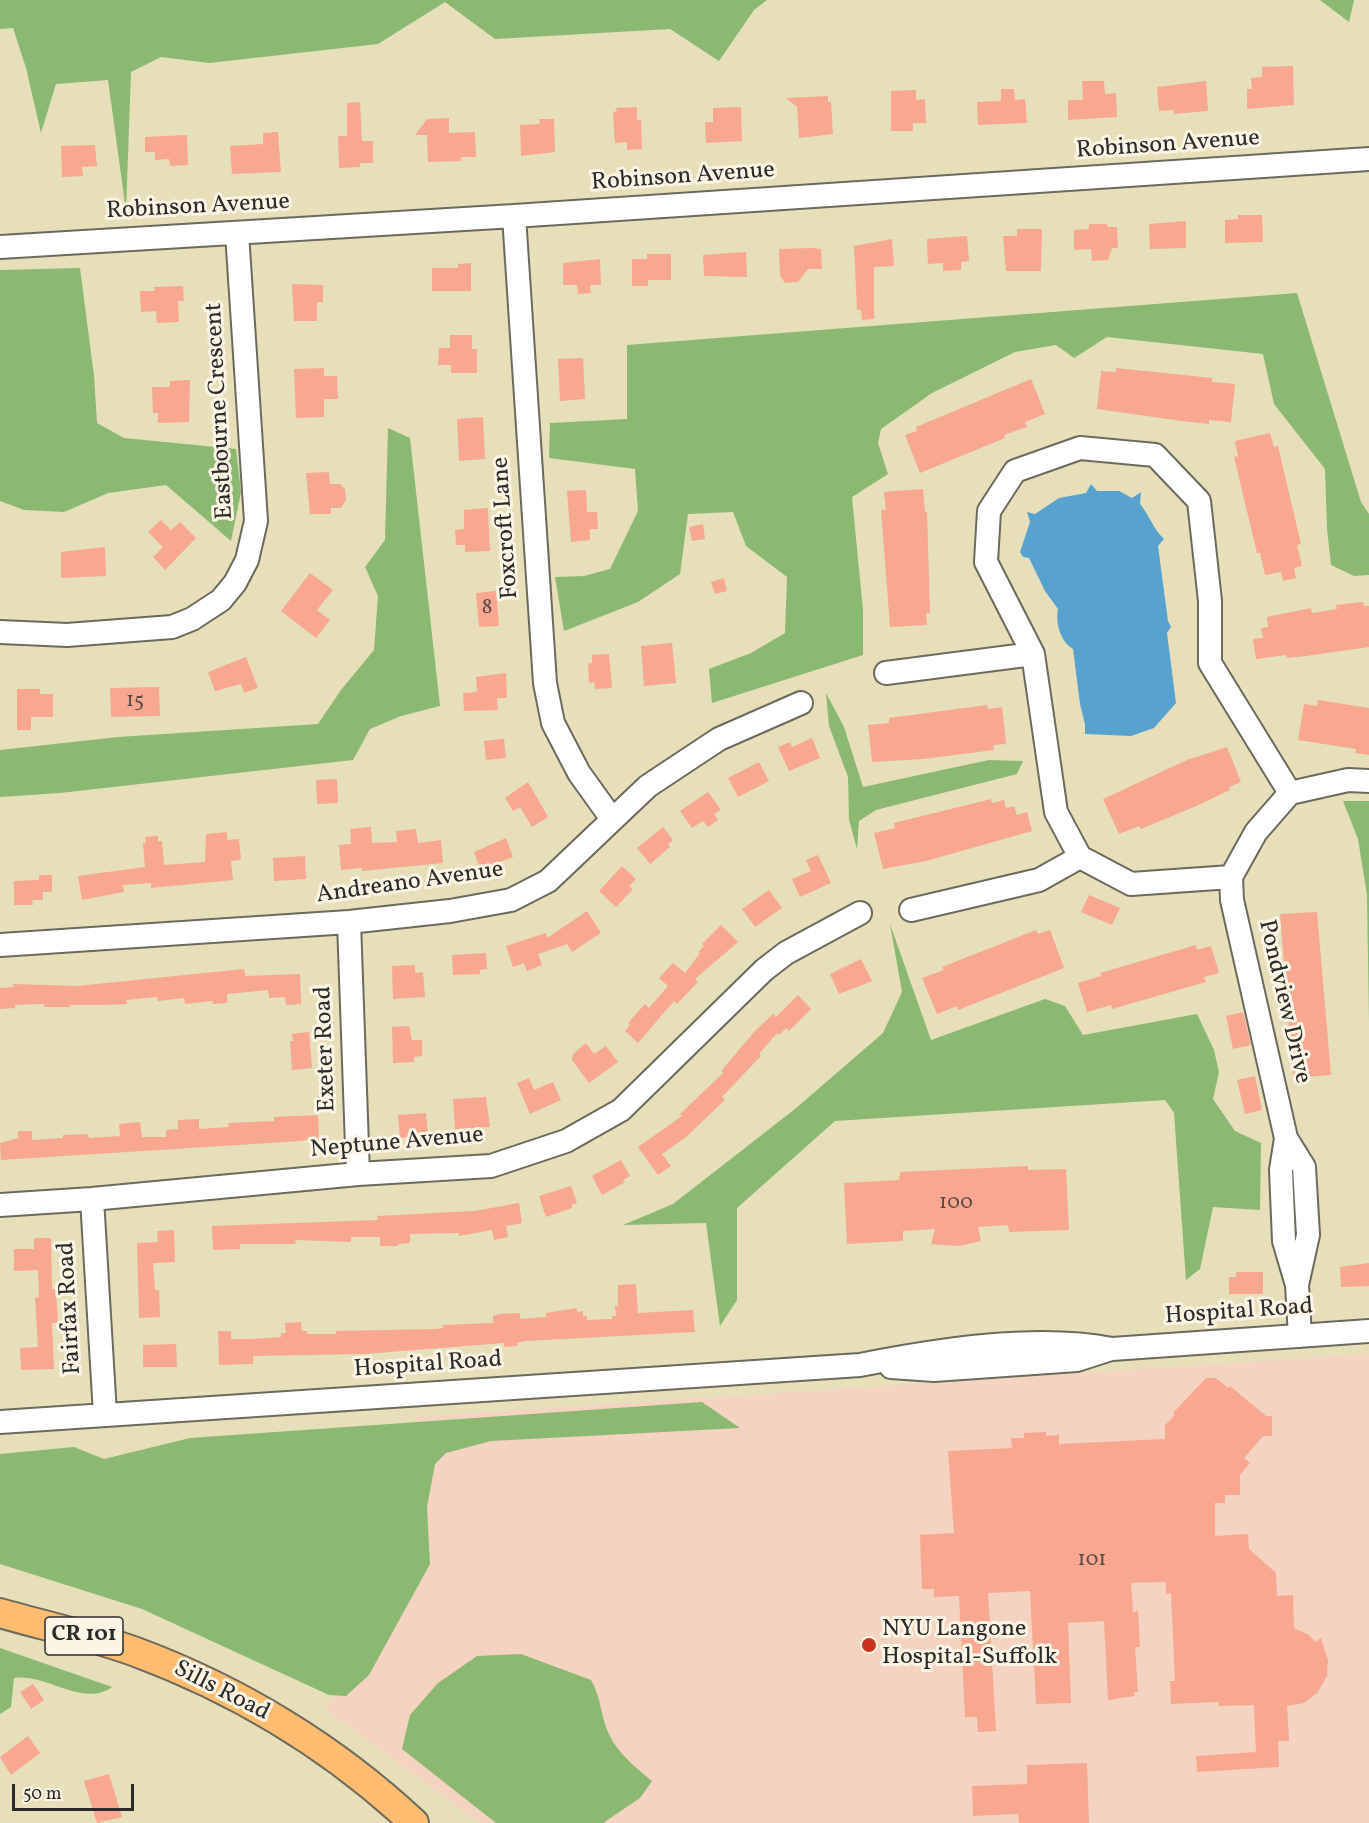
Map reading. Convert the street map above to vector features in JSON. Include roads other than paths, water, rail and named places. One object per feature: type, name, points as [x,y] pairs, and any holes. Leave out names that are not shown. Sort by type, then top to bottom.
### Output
[{"type":"main road","name":"Sills Road","points":[[0,1613],[134,1652],[200,1680],[318,1745],[340,1760],[414,1823]]},
{"type":"street","name":"Robinson Avenue","points":[[0,247],[514,216],[1369,159]]},
{"type":"street","name":"Foxcroft Lane","points":[[514,216],[545,683],[554,723],[579,773],[612,819]]},
{"type":"street","name":"Eastbourne Crescent","points":[[0,632],[67,634],[172,627],[192,619],[221,600],[235,583],[247,560],[256,520],[237,233]]},
{"type":"street","points":[[1290,793],[1210,663],[1210,601],[1199,501],[1155,455],[1080,448],[1015,471],[988,511],[986,562],[1033,654],[1056,812],[1080,857],[1131,884],[1231,877],[1256,832],[1290,793],[1348,780],[1369,781]]},
{"type":"street","points":[[885,673],[1033,654]]},
{"type":"street","name":"Andreano Avenue","points":[[0,945],[349,922],[450,911],[511,900],[548,881],[648,786],[720,739],[801,703]]},
{"type":"street","points":[[911,910],[1039,880],[1080,857]]},
{"type":"street","name":"Pondview Drive","points":[[1231,877],[1232,900],[1286,1138],[1304,1167],[1308,1235],[1298,1285],[1300,1336]]},
{"type":"street","name":"Neptune Avenue","points":[[0,1205],[92,1199],[358,1174],[491,1166],[566,1141],[621,1110],[764,970],[786,953],[860,914]]},
{"type":"street","name":"Exeter Road","points":[[349,922],[358,1174]]},
{"type":"street","name":"Pondview Drive","points":[[1286,1138],[1281,1170],[1284,1241],[1298,1285]]},
{"type":"street","name":"Fairfax Road","points":[[92,1199],[105,1414]]},
{"type":"street","points":[[1282,1207],[1307,1205]]},
{"type":"street","name":"Hospital Road","points":[[0,1422],[861,1365],[931,1351],[1077,1342],[1112,1349],[1369,1331]]},
{"type":"water","points":[[1091,484],[1097,491],[1119,491],[1132,498],[1141,492],[1140,504],[1164,539],[1158,546],[1168,621],[1171,627],[1167,633],[1176,703],[1154,728],[1131,736],[1085,734],[1073,649],[1065,642],[1060,632],[1057,620],[1058,609],[1045,591],[1029,558],[1023,557],[1020,552],[1030,522],[1027,512],[1035,514],[1059,498],[1086,493]]},
{"type":"place","name":"NYU Langone Hospital-Suffolk","points":[[869,1645]]}]
